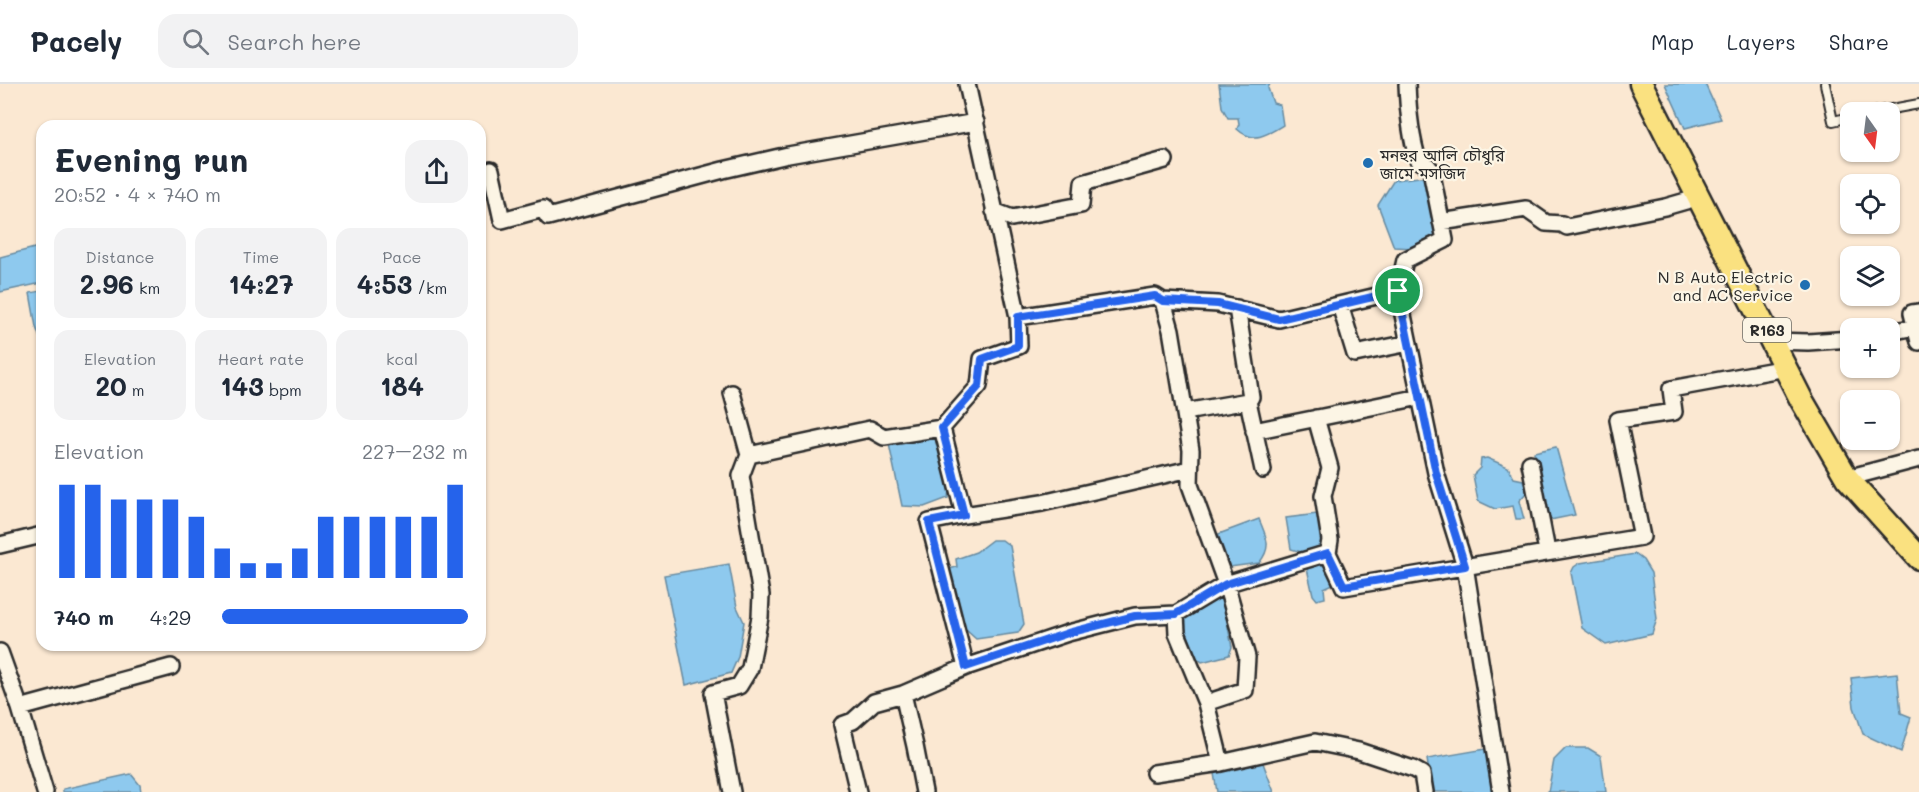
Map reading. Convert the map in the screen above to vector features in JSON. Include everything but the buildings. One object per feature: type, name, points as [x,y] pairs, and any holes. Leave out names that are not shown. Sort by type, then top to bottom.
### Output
[{"type":"main road","name":"R163","points":[[1641,84],[1801,399],[1847,478],[1919,558]]},
{"type":"street","points":[[749,455],[870,429],[884,437],[942,428],[979,386],[982,359],[1018,346],[1018,317],[967,84]]},
{"type":"street","points":[[1407,84],[1408,122],[1413,145],[1418,160],[1431,170],[1445,240],[1405,260],[1398,291],[1436,473],[1465,566],[1501,792]]},
{"type":"street","points":[[491,170],[502,220],[543,209],[548,217],[788,154],[976,122]]},
{"type":"street","points":[[994,211],[1012,218],[1081,205],[1083,183],[1165,160]]},
{"type":"street","points":[[1441,222],[1526,210],[1546,223],[1562,224],[1567,227],[1665,207],[1700,197]]},
{"type":"street","points":[[1018,317],[1155,296],[1163,301],[1218,304],[1279,319],[1398,291]]},
{"type":"street","points":[[1163,301],[1171,330],[1191,450],[1190,485],[1226,584],[1247,657],[1245,690],[1206,704]]},
{"type":"street","points":[[1340,305],[1355,354],[1409,343]]},
{"type":"street","points":[[1237,308],[1251,397],[1248,401],[1263,470]]},
{"type":"street","points":[[1900,330],[1918,327]]},
{"type":"street","points":[[1772,341],[1840,340]]},
{"type":"street","points":[[1316,418],[1330,468],[1323,496],[1330,540],[1328,553],[1344,586],[1642,537],[1618,420],[1674,412],[1671,389],[1786,368]]},
{"type":"street","points":[[732,393],[749,455],[741,476],[761,595],[760,617],[750,668],[740,686],[713,693],[732,792]]},
{"type":"street","points":[[1254,431],[1420,397]]},
{"type":"street","points":[[1185,412],[1248,401]]},
{"type":"street","points":[[942,428],[964,515]]},
{"type":"street","points":[[1847,478],[1919,459]]},
{"type":"street","points":[[1530,463],[1547,552]]},
{"type":"street","points":[[966,667],[929,522],[1042,503],[1190,469]]},
{"type":"street","points":[[0,544],[36,536]]},
{"type":"street","points":[[858,792],[842,725],[853,721],[874,702],[903,694],[966,667],[1068,633],[1135,616],[1176,614],[1226,584],[1328,553]]},
{"type":"street","points":[[1176,614],[1177,633],[1206,704],[1221,763]]},
{"type":"street","points":[[0,651],[45,792]]},
{"type":"street","points":[[20,708],[171,667]]},
{"type":"street","points":[[903,694],[924,792]]},
{"type":"street","points":[[1154,773],[1221,763],[1315,742],[1359,751],[1413,769],[1422,774],[1425,792]]},
{"type":"lane","points":[[1825,84],[1833,121],[1840,119]]},
{"type":"lane","points":[[1900,107],[1919,104]]},
{"type":"water","points":[[1219,84],[1270,84],[1268,88],[1273,103],[1280,105],[1283,125],[1260,136],[1243,134],[1237,129],[1238,118],[1228,118],[1222,107]]},
{"type":"water","points":[[1665,84],[1705,84],[1721,119],[1685,128]]},
{"type":"water","points":[[1428,176],[1438,231],[1436,238],[1414,248],[1394,247],[1378,205],[1394,180]]},
{"type":"water","points":[[36,248],[36,284],[0,292],[0,257]]},
{"type":"water","points":[[36,292],[36,327],[30,293]]},
{"type":"water","points":[[934,433],[949,490],[948,498],[924,507],[902,506],[889,444]]},
{"type":"water","points":[[1556,447],[1575,515],[1545,521],[1534,452]]},
{"type":"water","points":[[1487,458],[1508,467],[1514,478],[1523,480],[1527,492],[1519,501],[1524,519],[1516,519],[1513,506],[1495,509],[1478,501],[1473,475],[1480,468],[1481,459]]},
{"type":"water","points":[[1317,514],[1323,548],[1308,554],[1291,549],[1286,518]]},
{"type":"water","points":[[1259,519],[1267,541],[1263,557],[1259,563],[1230,567],[1216,535]]},
{"type":"water","points":[[992,540],[1002,540],[1010,546],[1024,624],[1018,633],[976,639],[966,630],[945,570],[957,567],[956,559],[976,552]]},
{"type":"water","points":[[1635,554],[1643,560],[1651,573],[1657,619],[1652,634],[1606,645],[1582,628],[1571,573],[1580,563]]},
{"type":"water","points":[[1323,559],[1334,579],[1333,584],[1324,588],[1325,598],[1317,600],[1313,595],[1306,564]]},
{"type":"water","points":[[729,564],[737,607],[744,622],[738,657],[731,673],[686,685],[664,575]]},
{"type":"water","points":[[1222,597],[1232,647],[1229,655],[1202,662],[1196,657],[1181,617],[1214,598]]},
{"type":"water","points":[[1897,673],[1901,713],[1911,717],[1901,752],[1863,734],[1854,707],[1851,678]]},
{"type":"water","points":[[1491,748],[1498,792],[1432,792],[1427,759]]},
{"type":"water","points":[[1566,748],[1588,748],[1601,756],[1606,792],[1548,792],[1554,760]]},
{"type":"water","points":[[1263,763],[1274,792],[1217,792],[1213,767]]},
{"type":"water","points":[[131,774],[140,785],[141,792],[63,792],[63,789]]},
{"type":"place","name":"মনহুর আলি চৌধুরি জামে মসজিদ","points":[[1368,163]]},
{"type":"place","name":"N B Auto Electric and AC Service","points":[[1805,285]]},
{"type":"route","points":[[1398,291],[1436,473],[1465,566],[1344,586],[1328,553],[1226,584],[1176,614],[1135,616],[1068,633],[966,667],[929,522],[964,515],[942,428],[979,386],[982,359],[1018,346],[1018,317],[1155,296],[1163,301],[1218,304],[1279,319],[1398,291]]}]
